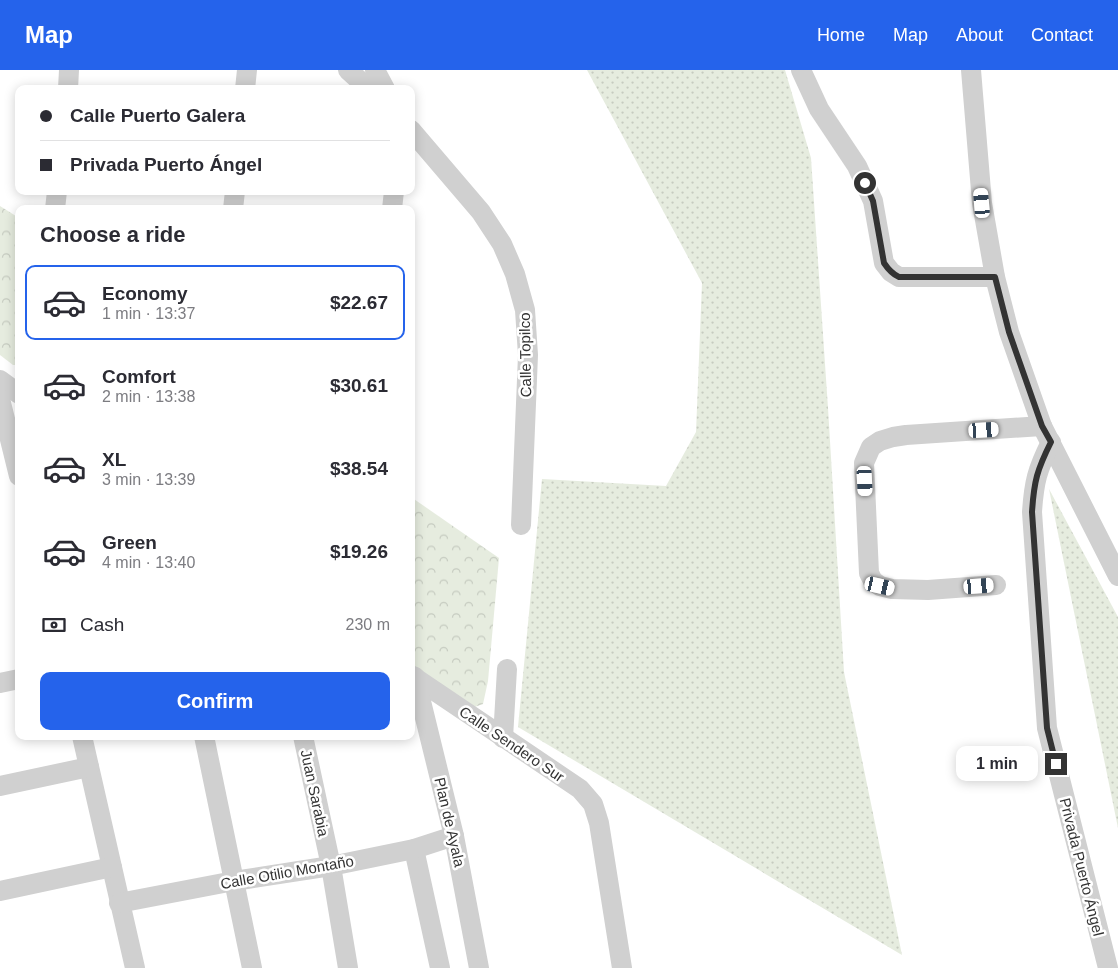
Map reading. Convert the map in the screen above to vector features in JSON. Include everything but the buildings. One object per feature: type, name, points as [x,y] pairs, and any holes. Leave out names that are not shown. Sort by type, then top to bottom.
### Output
[{"type":"street","points":[[68,85],[70,70]]},
{"type":"street","points":[[246,85],[247,70]]},
{"type":"street","points":[[348,70],[365,85]]},
{"type":"street","points":[[375,70],[383,85]]},
{"type":"street","points":[[801,70],[819,110],[861,174],[873,201],[884,263],[891,272],[899,277],[995,277]]},
{"type":"street","points":[[971,70],[982,203],[995,277],[1009,332],[1046,434],[1118,576]]},
{"type":"street","name":"Calle Topilco","points":[[415,135],[481,212],[502,244],[515,274],[525,310],[528,355],[521,525]]},
{"type":"street","points":[[0,380],[15,391]]},
{"type":"street","points":[[0,399],[15,460]]},
{"type":"street","points":[[996,585],[928,590],[892,589],[873,582],[869,573],[864,463],[866,454],[871,447],[880,441],[906,435],[1046,434]]},
{"type":"street","name":"Privada Puerto Ángel","points":[[1046,434],[1033,485],[1032,512],[1047,728],[1108,968]]},
{"type":"street","points":[[503,738],[507,669]]},
{"type":"street","name":"Calle Sendero Sur","points":[[415,677],[580,789],[593,804],[599,823],[622,968]]},
{"type":"street","points":[[0,683],[15,680]]},
{"type":"street","name":"Plan de Ayala","points":[[415,684],[454,836],[479,968]]},
{"type":"street","points":[[83,740],[112,867],[131,967]]},
{"type":"street","points":[[205,740],[252,968]]},
{"type":"street","name":"Juan Sarabia","points":[[304,740],[331,866],[348,968]]},
{"type":"street","points":[[0,786],[89,767]]},
{"type":"street","name":"Calle Otilio Montaño","points":[[119,903],[234,881],[331,866],[414,849],[454,836]]},
{"type":"street","points":[[414,849],[440,968]]},
{"type":"street","points":[[0,891],[112,867]]},
{"type":"green space","points":[[587,70],[785,70],[811,158],[844,672],[902,955],[518,727],[542,479],[666,486],[696,432],[702,283]]},
{"type":"green space","points":[[0,206],[15,215],[15,365],[0,355]]},
{"type":"green space","points":[[1049,489],[1118,617],[1118,828]]},
{"type":"green space","points":[[415,500],[499,558],[488,681],[483,704],[472,708],[415,668]]},
{"type":"route","points":[[865,183],[873,201],[884,263],[895,275],[899,277],[995,277],[1009,332],[1042,426],[1051,442],[1040,463],[1033,485],[1032,512],[1047,728],[1056,764]]}]
